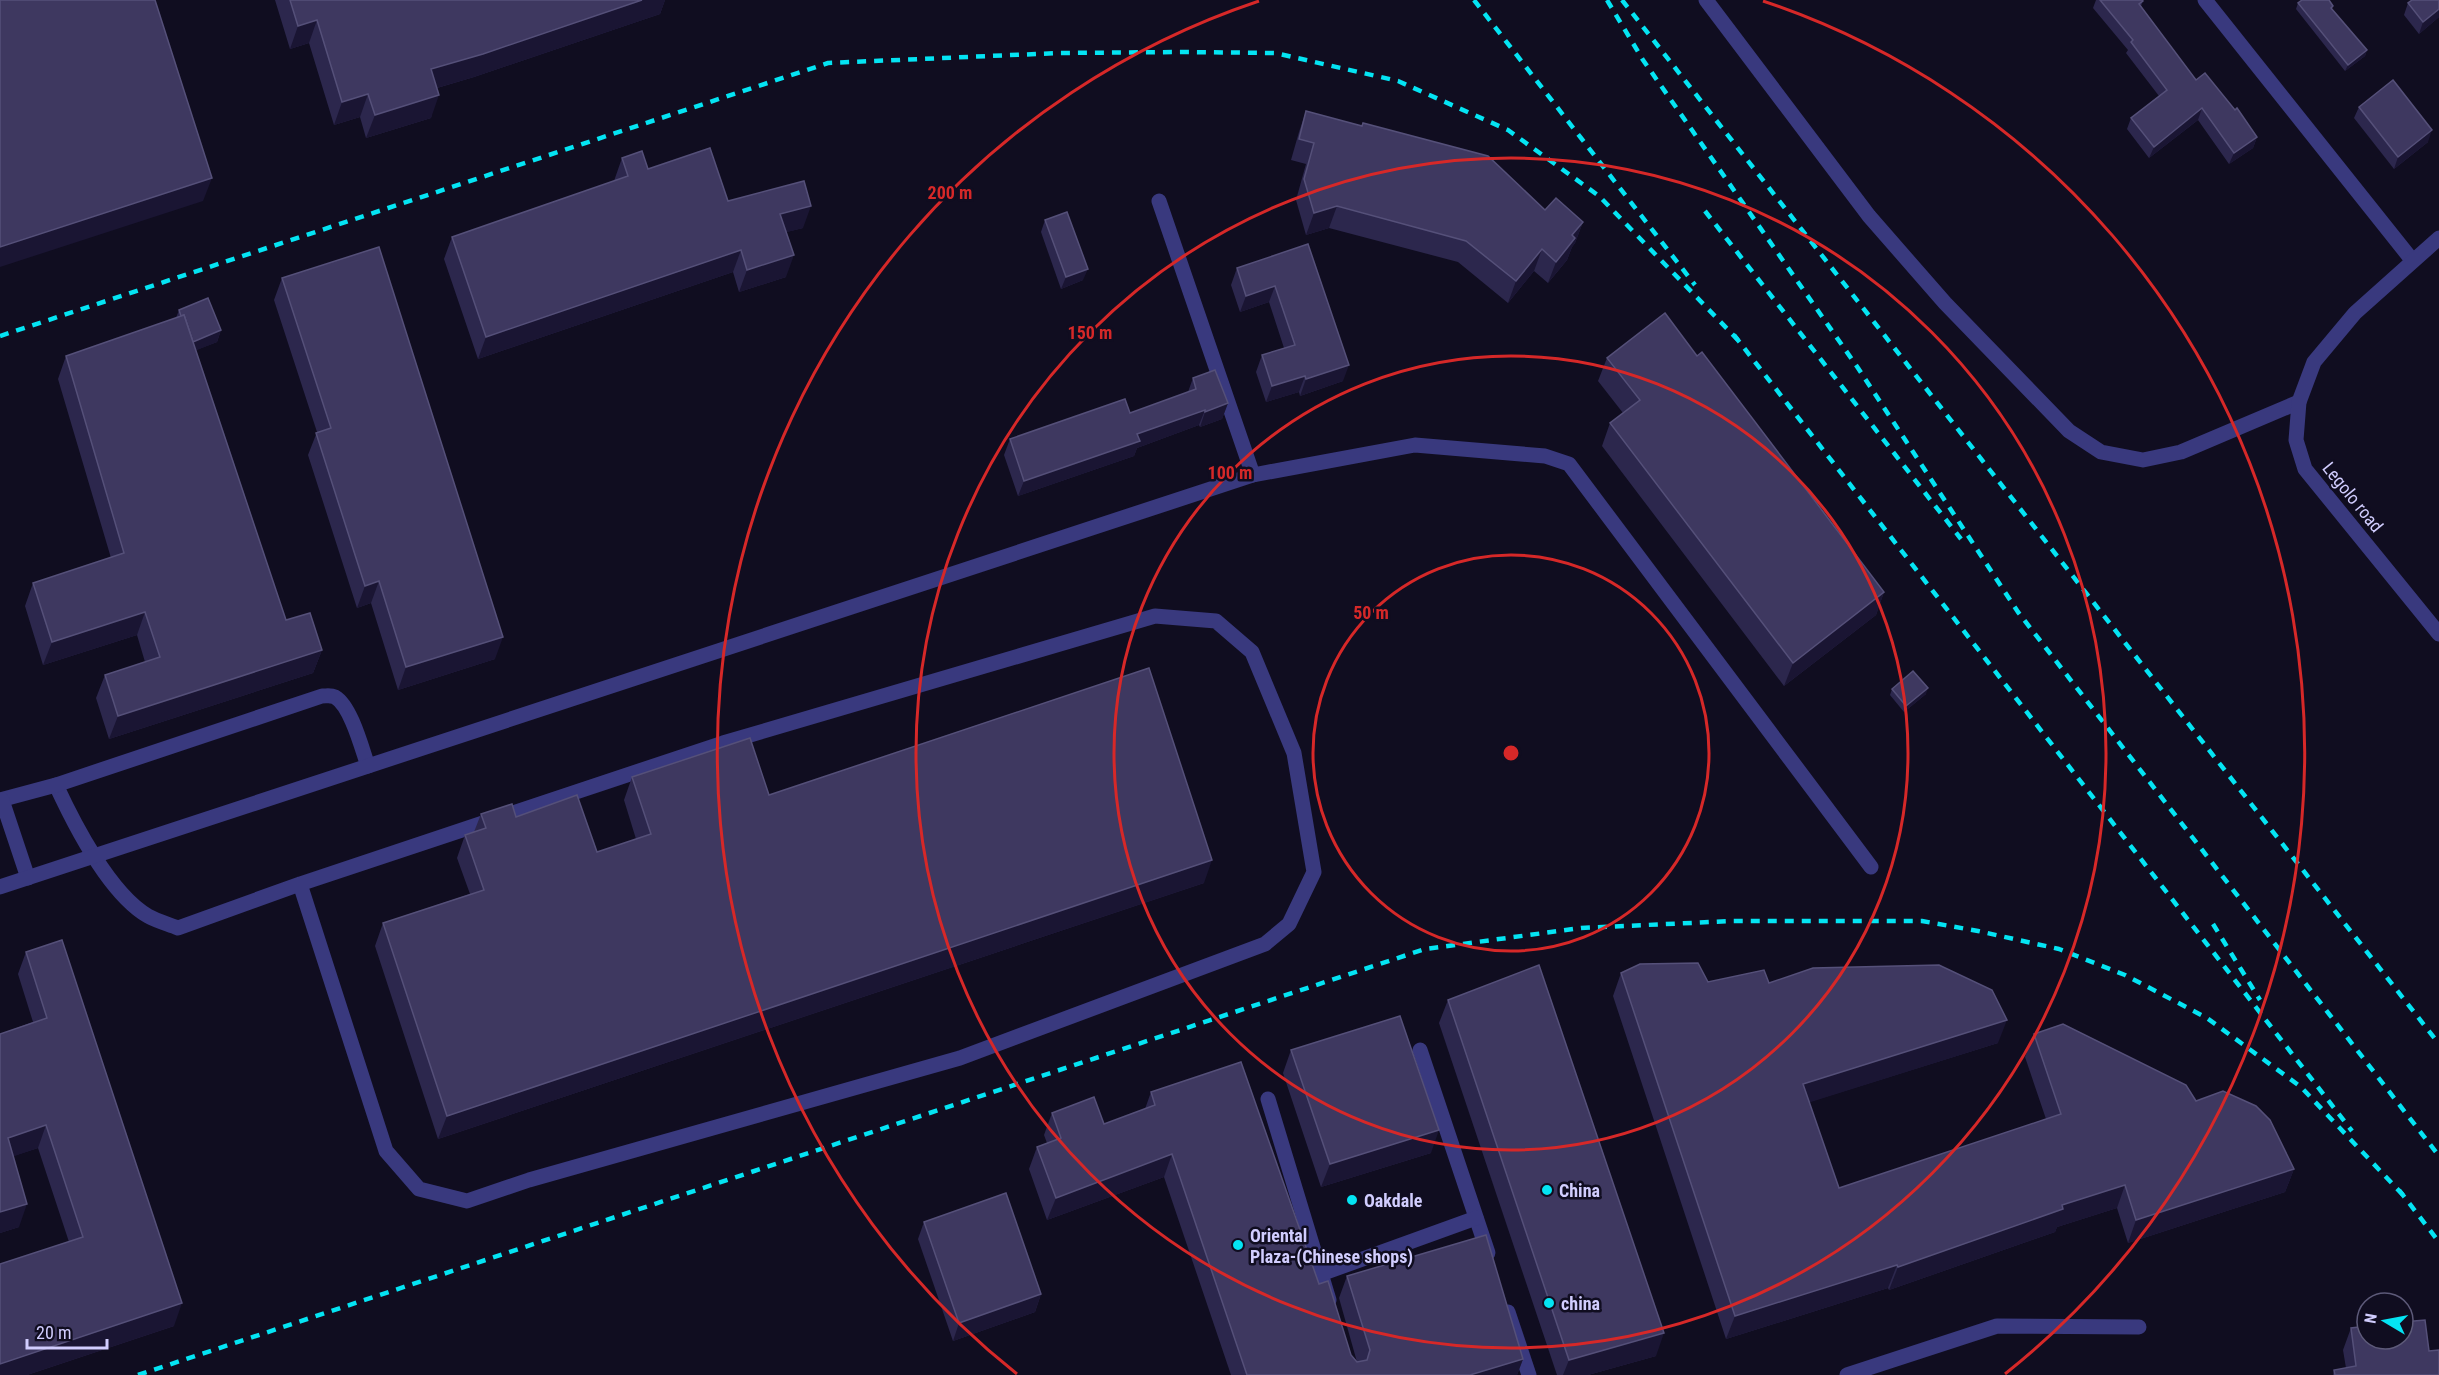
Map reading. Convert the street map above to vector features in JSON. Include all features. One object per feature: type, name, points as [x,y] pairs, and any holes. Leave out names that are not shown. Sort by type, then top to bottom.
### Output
[{"type":"street","points":[[1706,0],[1869,216],[1945,303],[2069,431],[2101,452],[2143,460],[2181,452],[2299,402]]},
{"type":"street","points":[[2205,0],[2412,260]]},
{"type":"street","points":[[1159,201],[1253,475]]},
{"type":"street","name":"Legolo road","points":[[2439,238],[2355,313],[2314,362],[2299,402],[2296,440],[2305,469],[2439,634]]},
{"type":"street","points":[[0,887],[1253,475],[1415,445],[1545,456],[1569,464],[1871,867]]},
{"type":"street","points":[[56,785],[68,812],[95,856],[125,897],[148,915],[178,928],[300,884],[723,743],[1155,616],[1216,621],[1252,652],[1294,753],[1314,872],[1289,924],[1265,944],[960,1058],[529,1180],[466,1201],[419,1189],[386,1151],[300,884]]},
{"type":"street","points":[[28,878],[1,800],[56,785],[322,696],[333,696],[341,701],[348,712],[368,766]]},
{"type":"street","points":[[1420,1050],[1491,1263]]},
{"type":"street","points":[[1268,1099],[1335,1319]]},
{"type":"street","points":[[1321,1274],[1476,1218]]},
{"type":"street","points":[[1503,1297],[1529,1375]]},
{"type":"street","points":[[1847,1375],[1997,1326],[2139,1327]]},
{"type":"building","points":[[0,0],[155,0],[212,178],[0,247]]},
{"type":"building","points":[[290,0],[642,0],[483,54],[431,69],[439,95],[375,115],[368,94],[342,102],[317,20],[298,26]]},
{"type":"building","points":[[2100,0],[2142,0],[2139,4],[2196,80],[2205,73],[2235,110],[2237,108],[2257,137],[2234,153],[2202,108],[2154,147],[2131,118],[2167,90],[2131,42],[2133,40]]},
{"type":"building","points":[[2302,0],[2329,0],[2333,6],[2331,8],[2367,50],[2348,65],[2298,3]]},
{"type":"building","points":[[2412,0],[2439,0],[2439,9],[2423,22],[2408,3]]},
{"type":"building","points":[[2393,80],[2432,130],[2398,157],[2359,107]]},
{"type":"building","points":[[1306,111],[1362,126],[1363,123],[1488,156],[1545,210],[1556,198],[1583,222],[1572,235],[1575,238],[1556,262],[1542,249],[1516,281],[1466,241],[1337,206],[1314,213],[1304,179],[1314,143],[1299,139]]},
{"type":"building","points":[[710,148],[728,201],[804,181],[811,206],[780,214],[794,255],[747,270],[741,250],[486,337],[452,237],[628,176],[622,158],[642,151],[648,169]]},
{"type":"building","points":[[1067,212],[1088,269],[1066,277],[1045,220]]},
{"type":"building","points":[[1308,244],[1349,365],[1306,379],[1305,376],[1272,386],[1262,355],[1295,345],[1275,286],[1246,296],[1237,268]]},
{"type":"building","points":[[379,247],[503,637],[406,667],[379,581],[365,586],[316,433],[331,428],[282,278]]},
{"type":"building","points":[[208,298],[221,330],[193,342],[184,315],[181,316],[179,310]]},
{"type":"building","points":[[1665,313],[1697,356],[1702,352],[1884,592],[1793,663],[1610,423],[1640,400],[1607,358]]},
{"type":"building","points":[[184,315],[286,620],[310,613],[322,650],[118,716],[105,675],[160,657],[145,612],[52,642],[33,583],[124,553],[66,356]]},
{"type":"building","points":[[1215,370],[1228,403],[1137,434],[1140,441],[1024,481],[1010,439],[1125,399],[1130,413],[1196,389],[1193,378]]},
{"type":"building","points":[[1149,668],[1212,860],[447,1116],[383,923],[484,890],[465,835],[486,828],[481,814],[512,804],[516,817],[577,795],[597,852],[651,834],[632,777],[750,738],[769,795]]},
{"type":"building","points":[[1913,671],[1928,688],[1906,706],[1892,689]]},
{"type":"building","points":[[62,940],[182,1303],[0,1364],[0,1264],[83,1237],[46,1125],[8,1138],[27,1204],[0,1212],[0,1034],[47,1018],[26,952]]},
{"type":"building","points":[[1698,963],[1708,982],[1764,970],[1769,983],[1813,968],[1939,965],[1992,990],[2007,1020],[1803,1084],[1839,1188],[2061,1114],[2034,1034],[2063,1024],[2186,1085],[2196,1101],[2223,1091],[2256,1106],[2270,1120],[2294,1169],[2136,1220],[2125,1185],[2062,1205],[2063,1209],[1898,1267],[1897,1265],[1735,1316],[1621,973],[1640,964]]},
{"type":"building","name":"China","points":[[1539,965],[1664,1333],[1569,1360],[1448,1000]]},
{"type":"building","points":[[1400,1016],[1439,1130],[1330,1164],[1291,1050]]},
{"type":"building","points":[[1241,1062],[1319,1284],[1328,1281],[1351,1355],[1357,1362],[1367,1360],[1370,1350],[1347,1276],[1486,1235],[1523,1359],[1470,1375],[1247,1375],[1172,1154],[1056,1198],[1037,1147],[1061,1138],[1052,1113],[1094,1097],[1104,1124],[1155,1105],[1151,1092]]},
{"type":"building","points":[[1006,1193],[1041,1294],[959,1323],[924,1222]]},
{"type":"building","points":[[2425,1320],[2429,1351],[2439,1350],[2439,1375],[2335,1375],[2334,1370],[2356,1366],[2351,1328],[2355,1328],[2355,1351],[2415,1351],[2415,1321]]},
{"type":"railway","points":[[1474,0],[1695,285]]},
{"type":"railway","points":[[1607,0],[1643,60],[1858,368],[2018,612],[2439,1156]]},
{"type":"railway","points":[[1622,0],[2439,1044]]},
{"type":"railway","points":[[0,336],[828,63],[1059,53],[1182,52],[1275,53],[1398,81],[1508,130],[1599,196],[1738,340]]},
{"type":"railway","points":[[1705,211],[1961,539]]},
{"type":"railway","points":[[1734,335],[2352,1131]]},
{"type":"railway","points":[[138,1375],[1425,949],[1581,928],[1733,921],[1922,921],[2059,949],[2125,975],[2207,1018],[2301,1087],[2403,1195]]},
{"type":"railway","points":[[2213,924],[2260,1000]]},
{"type":"railway","points":[[2399,1190],[2439,1242]]},
{"type":"place","name":"China","points":[[1547,1190]]},
{"type":"place","name":"Oakdale","points":[[1352,1200]]},
{"type":"place","name":"Oriental Plaza-(Chinese shops)","points":[[1238,1245]]},
{"type":"place","name":"china","points":[[1549,1303]]}]
